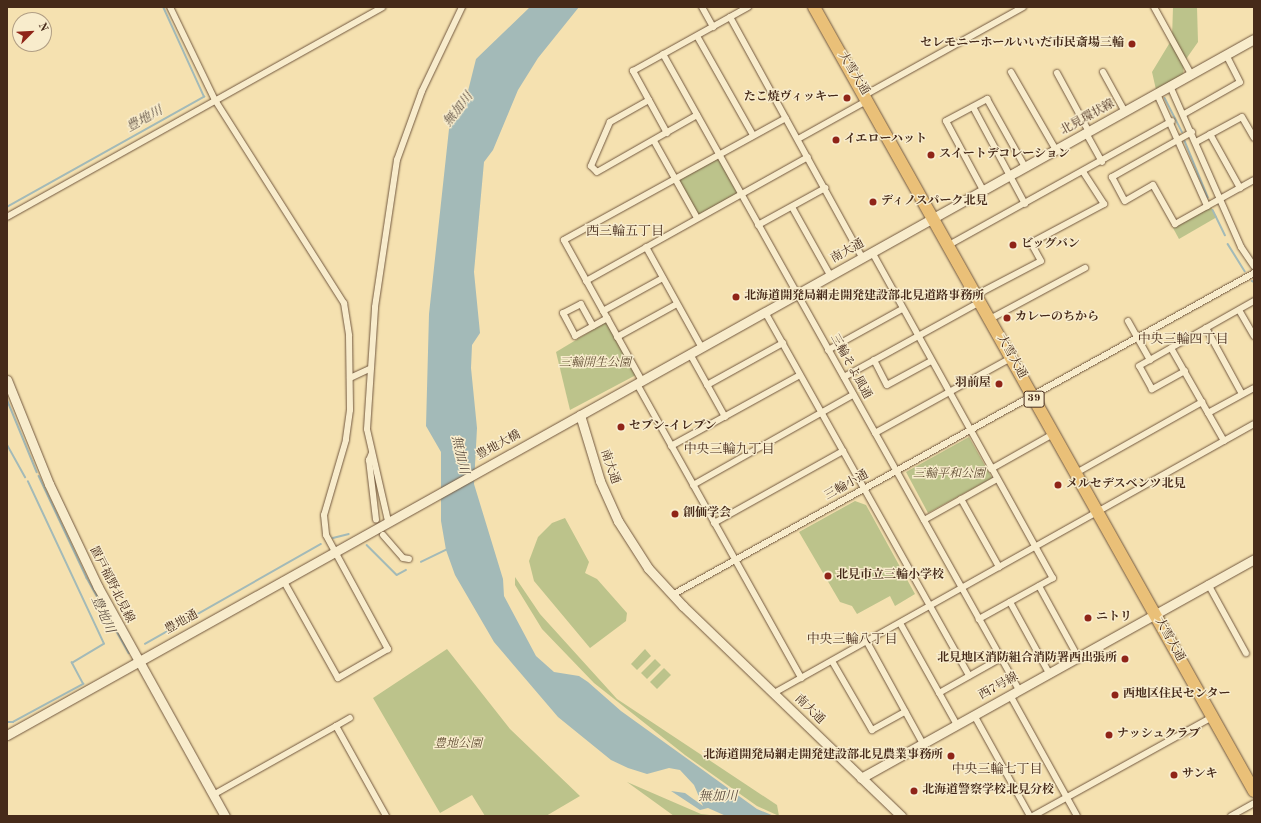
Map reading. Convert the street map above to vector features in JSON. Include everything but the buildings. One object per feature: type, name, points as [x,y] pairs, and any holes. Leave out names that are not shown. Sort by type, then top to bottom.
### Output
[{"type":"highway","name":"大雪大通","points":[[814,7],[934,217],[1053,434],[1254,792]]},
{"type":"main road","name":"北見環状線","points":[[934,217],[1254,39]]},
{"type":"main road","name":"南大通","points":[[901,816],[672,595],[648,568],[618,520],[600,481],[580,415],[934,217]]},
{"type":"main road","name":"置戸福野北見線","points":[[7,380],[74,538],[138,662]]},
{"type":"main road","name":"豊地大橋","points":[[390,520],[580,415]]},
{"type":"main road","name":"豊地通","points":[[138,662],[390,520]]},
{"type":"main road","name":"西7号線","points":[[861,778],[1254,559]]},
{"type":"main road","points":[[7,735],[138,662],[225,816]]},
{"type":"street","points":[[170,7],[215,100],[344,303],[350,336],[350,378],[346,440],[324,515],[326,535],[388,650],[338,678],[283,580]]},
{"type":"street","points":[[7,217],[382,7]]},
{"type":"street","points":[[390,520],[367,429],[369,369],[397,160],[422,91],[462,7]]},
{"type":"street","points":[[702,7],[713,27]]},
{"type":"street","points":[[668,133],[633,71],[748,7]]},
{"type":"street","points":[[798,139],[1024,7]]},
{"type":"street","points":[[1154,7],[1191,74]]},
{"type":"street","points":[[730,18],[862,257]]},
{"type":"street","points":[[697,36],[753,135]]},
{"type":"street","name":"三輪そよ風通","points":[[664,54],[796,294],[1019,690]]},
{"type":"street","points":[[1184,114],[1240,82],[1226,54]]},
{"type":"street","points":[[1011,72],[1056,150]]},
{"type":"street","points":[[1103,72],[1125,112]]},
{"type":"street","points":[[1057,73],[1102,162]]},
{"type":"street","points":[[1170,86],[1192,132],[1219,199],[1241,247],[1254,265]]},
{"type":"street","points":[[1157,94],[1172,121],[1207,206]]},
{"type":"street","points":[[983,190],[946,121],[987,99],[1025,167]]},
{"type":"street","points":[[649,100],[610,122],[591,166],[597,172],[697,116]]},
{"type":"street","points":[[973,107],[1025,204]]},
{"type":"street","points":[[1196,142],[1242,117],[1254,138]]},
{"type":"street","points":[[786,118],[564,240],[617,337],[671,446],[801,678]]},
{"type":"street","points":[[949,245],[1102,162],[1172,121]]},
{"type":"street","points":[[1192,132],[1112,177],[1125,201],[1153,185],[1175,224],[1254,180]]},
{"type":"street","points":[[1210,134],[1240,188]]},
{"type":"street","points":[[654,141],[697,218]]},
{"type":"street","points":[[586,281],[808,157]]},
{"type":"street","points":[[844,377],[918,336],[978,298],[1041,261],[1031,243],[1104,204],[1083,172]]},
{"type":"street","points":[[758,225],[825,188]]},
{"type":"street","points":[[792,207],[830,275]]},
{"type":"street","points":[[646,247],[702,348]]},
{"type":"street","points":[[872,252],[969,430],[1053,578],[979,619]]},
{"type":"street","points":[[990,319],[1085,268]]},
{"type":"street","name":"三輪小通","points":[[672,595],[1254,273]]},
{"type":"street","points":[[603,311],[663,278]]},
{"type":"street","points":[[1185,371],[1152,389],[1139,366],[1254,301]]},
{"type":"street","points":[[593,326],[581,304],[564,313],[575,336],[593,326],[607,318]]},
{"type":"street","points":[[617,337],[677,304]]},
{"type":"street","points":[[828,350],[902,309]]},
{"type":"street","points":[[1238,310],[1254,336]]},
{"type":"street","points":[[765,312],[969,676]]},
{"type":"street","points":[[1128,321],[1150,360]]},
{"type":"street","points":[[1206,328],[1242,394]]},
{"type":"street","points":[[707,385],[782,343]]},
{"type":"street","points":[[1171,348],[1224,441]]},
{"type":"street","points":[[690,354],[725,417]]},
{"type":"street","points":[[875,433],[1011,358]]},
{"type":"street","points":[[874,360],[887,385],[931,361]]},
{"type":"street","points":[[350,378],[369,369]]},
{"type":"street","points":[[671,446],[800,375]]},
{"type":"street","points":[[1208,413],[1254,388]]},
{"type":"street","points":[[693,484],[853,395]]},
{"type":"street","points":[[1076,473],[1202,402]]},
{"type":"street","points":[[774,693],[1254,424]]},
{"type":"street","points":[[991,469],[1053,434]]},
{"type":"street","points":[[714,523],[842,451]]},
{"type":"street","points":[[372,453],[369,460],[376,520]]},
{"type":"street","points":[[924,520],[997,479]]},
{"type":"street","points":[[961,499],[999,567]]},
{"type":"street","points":[[383,535],[403,558],[409,559]]},
{"type":"street","points":[[1208,584],[1246,653]]},
{"type":"street","points":[[1039,586],[1078,657]]},
{"type":"street","points":[[1010,602],[1049,673]]},
{"type":"street","points":[[900,623],[957,725]]},
{"type":"street","points":[[866,642],[923,744]]},
{"type":"street","points":[[939,693],[1001,658]]},
{"type":"street","points":[[832,661],[872,730],[905,712]]},
{"type":"street","points":[[1010,695],[1077,816]]},
{"type":"street","points":[[974,715],[1030,816]]},
{"type":"street","points":[[1033,816],[1212,717]]},
{"type":"street","points":[[213,795],[350,718]]},
{"type":"street","points":[[336,726],[386,816]]},
{"type":"street","points":[[1231,816],[1254,803]]},
{"type":"green space","points":[[1173,7],[1197,7],[1198,42],[1184,62],[1183,79],[1157,94],[1152,72],[1172,39]]},
{"type":"green space","points":[[718,158],[738,193],[698,215],[679,180]]},
{"type":"green space","points":[[1211,207],[1217,217],[1179,239],[1173,228]]},
{"type":"green space","name":"三輪開生公園","points":[[606,322],[636,375],[570,410],[556,352]]},
{"type":"green space","name":"三輪平和公園","points":[[969,437],[992,478],[928,513],[906,472]]},
{"type":"green space","points":[[855,501],[866,505],[915,594],[895,606],[890,596],[857,614],[852,606],[840,602],[799,532]]},
{"type":"green space","points":[[565,518],[589,562],[585,573],[597,579],[627,613],[626,621],[590,648],[534,581],[529,561],[538,537],[552,523]]},
{"type":"green space","points":[[515,577],[540,614],[617,699],[777,805],[779,816],[757,806],[685,755],[594,683],[542,629],[515,585]]},
{"type":"green space","name":"豊地公園","points":[[447,649],[510,729],[580,796],[546,816],[485,816],[472,795],[440,813],[373,698]]},
{"type":"green space","points":[[645,649],[651,656],[637,670],[631,664]]},
{"type":"green space","points":[[655,659],[661,665],[647,679],[641,673]]},
{"type":"green space","points":[[664,668],[671,675],[657,689],[650,682]]},
{"type":"green space","points":[[627,782],[701,814],[719,816],[674,816]]},
{"type":"water","name":"無加川","points":[[530,7],[579,7],[538,58],[518,90],[493,150],[484,162],[474,272],[480,333],[472,345],[471,368],[477,428],[474,484],[503,579],[504,596],[536,656],[554,672],[579,676],[621,711],[757,809],[774,816],[726,816],[708,808],[700,810],[671,791],[685,793],[703,806],[694,785],[680,770],[669,768],[647,774],[628,768],[611,760],[558,717],[494,642],[455,575],[446,550],[441,521],[441,452],[426,426],[429,314],[449,129],[467,95],[476,59]]},
{"type":"waterway","name":"豊地川","points":[[7,207],[204,97],[163,7]]},
{"type":"waterway","points":[[1165,98],[1182,132]]},
{"type":"waterway","points":[[1185,141],[1208,197]]},
{"type":"waterway","points":[[1213,210],[1225,235]]},
{"type":"waterway","points":[[1228,244],[1245,271]]},
{"type":"waterway","points":[[7,399],[37,472]]},
{"type":"waterway","name":"豊地川","points":[[7,444],[25,477]]},
{"type":"waterway","points":[[39,476],[87,578],[129,653]]},
{"type":"waterway","name":"豊地川","points":[[7,722],[13,722],[83,684],[72,663],[104,644],[28,482]]},
{"type":"waterway","points":[[333,538],[349,534]]},
{"type":"waterway","points":[[145,644],[321,544]]},
{"type":"waterway","points":[[367,545],[397,575],[406,570]]},
{"type":"waterway","points":[[421,562],[448,549]]},
{"type":"place","name":"セレモニーホールいいだ市民斎場三輪","points":[[1132,44]]},
{"type":"place","name":"たこ焼ヴィッキー","points":[[847,98]]},
{"type":"place","name":"イエローハット","points":[[836,140]]},
{"type":"place","name":"スイートデコレーション","points":[[931,155]]},
{"type":"place","name":"ディノスパーク北見","points":[[873,202]]},
{"type":"place","name":"ビッグバン","points":[[1013,245]]},
{"type":"place","name":"北海道開発局網走開発建設部北見道路事務所","points":[[736,297]]},
{"type":"place","name":"カレーのちから","points":[[1007,318]]},
{"type":"place","name":"羽前屋","points":[[999,384]]},
{"type":"place","name":"セブン-イレブン","points":[[621,427]]},
{"type":"place","name":"メルセデスベンツ北見","points":[[1058,485]]},
{"type":"place","name":"創価学会","points":[[675,514]]},
{"type":"place","name":"北見市立三輪小学校","points":[[828,576]]},
{"type":"place","name":"ニトリ","points":[[1088,618]]},
{"type":"place","name":"北見地区消防組合消防署西出張所","points":[[1125,659]]},
{"type":"place","name":"西地区住民センター","points":[[1115,695]]},
{"type":"place","name":"ナッシュクラブ","points":[[1109,735]]},
{"type":"place","name":"北海道開発局網走開発建設部北見農業事務所","points":[[951,756]]},
{"type":"place","name":"サンキ","points":[[1174,775]]},
{"type":"place","name":"北海道警察学校北見分校","points":[[914,791]]},
{"type":"district","name":"西三輪五丁目","points":[[625,232]]},
{"type":"district","name":"中央三輪四丁目","points":[[1183,340]]},
{"type":"district","name":"中央三輪九丁目","points":[[729,450]]},
{"type":"district","name":"中央三輪八丁目","points":[[852,640]]},
{"type":"district","name":"中央三輪七丁目","points":[[997,770]]}]
